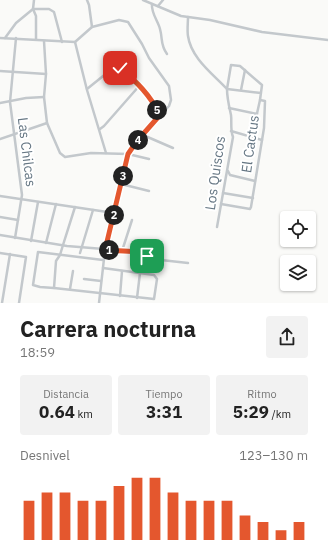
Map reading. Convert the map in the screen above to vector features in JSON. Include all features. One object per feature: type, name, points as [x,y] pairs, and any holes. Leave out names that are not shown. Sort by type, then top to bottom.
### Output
[{"type":"street","points":[[34,0],[33,9],[36,16],[36,39]]},
{"type":"street","points":[[87,0],[92,27]]},
{"type":"street","points":[[143,0],[181,16],[188,16],[256,31],[328,40]]},
{"type":"street","points":[[158,6],[162,0]]},
{"type":"street","points":[[152,4],[152,9],[161,30],[161,43],[167,54]]},
{"type":"street","points":[[4,38],[16,23],[33,9],[49,9],[53,11],[62,42]]},
{"type":"street","points":[[188,16],[188,37],[197,58],[227,89],[261,94],[262,85],[245,70],[240,90]]},
{"type":"street","points":[[0,38],[75,42],[92,27],[124,20],[129,23],[149,58],[169,86],[170,103],[128,154],[103,260],[99,303]]},
{"type":"street","name":"Las Chilcas","points":[[15,238],[22,199],[10,102],[16,38]]},
{"type":"street","points":[[44,41],[46,74],[44,97],[46,123],[58,150],[62,155],[65,157],[91,153],[128,154],[149,159]]},
{"type":"street","points":[[75,42],[87,90],[106,153]]},
{"type":"street","name":"Los Quiscos","points":[[217,227],[233,137],[231,131],[231,116],[227,98],[231,65],[240,66],[245,70]]},
{"type":"street","points":[[87,90],[113,68],[120,68],[140,85],[151,98],[160,115]]},
{"type":"street","points":[[0,71],[46,74]]},
{"type":"street","points":[[100,129],[140,85]]},
{"type":"street","name":"El Cactus","points":[[221,204],[251,207],[264,128],[265,101],[260,100],[261,94]]},
{"type":"street","points":[[0,103],[26,98],[44,97]]},
{"type":"street","points":[[250,145],[260,100]]},
{"type":"street","points":[[229,108],[258,114]]},
{"type":"street","points":[[0,139],[46,123]]},
{"type":"street","points":[[231,131],[262,140]]},
{"type":"street","points":[[143,134],[173,148]]},
{"type":"street","points":[[228,170],[230,175],[255,181]]},
{"type":"street","points":[[121,184],[149,192]]},
{"type":"street","points":[[223,193],[253,198]]},
{"type":"street","points":[[0,196],[114,213]]},
{"type":"street","points":[[31,241],[38,202]]},
{"type":"street","points":[[46,243],[56,204]]},
{"type":"street","points":[[54,288],[56,261],[64,245],[75,207]]},
{"type":"street","points":[[80,253],[93,210]]},
{"type":"street","points":[[0,217],[18,220]]},
{"type":"street","points":[[122,251],[132,220]]},
{"type":"street","points":[[0,235],[46,243],[105,250],[142,252],[152,259],[188,263]]},
{"type":"street","points":[[103,260],[38,252],[33,285],[100,294],[154,299],[157,280],[157,277],[154,275],[103,268]]},
{"type":"street","points":[[0,253],[26,257],[19,303]]},
{"type":"street","points":[[1,303],[10,254]]},
{"type":"street","points":[[70,289],[73,271]]},
{"type":"street","points":[[120,296],[122,271]]},
{"type":"street","points":[[137,298],[140,273]]},
{"type":"street","points":[[84,279],[101,281]]},
{"type":"route","points":[[120,68],[144,89],[151,98],[160,115],[137,141],[128,154],[105,250],[142,252],[147,256]]}]
